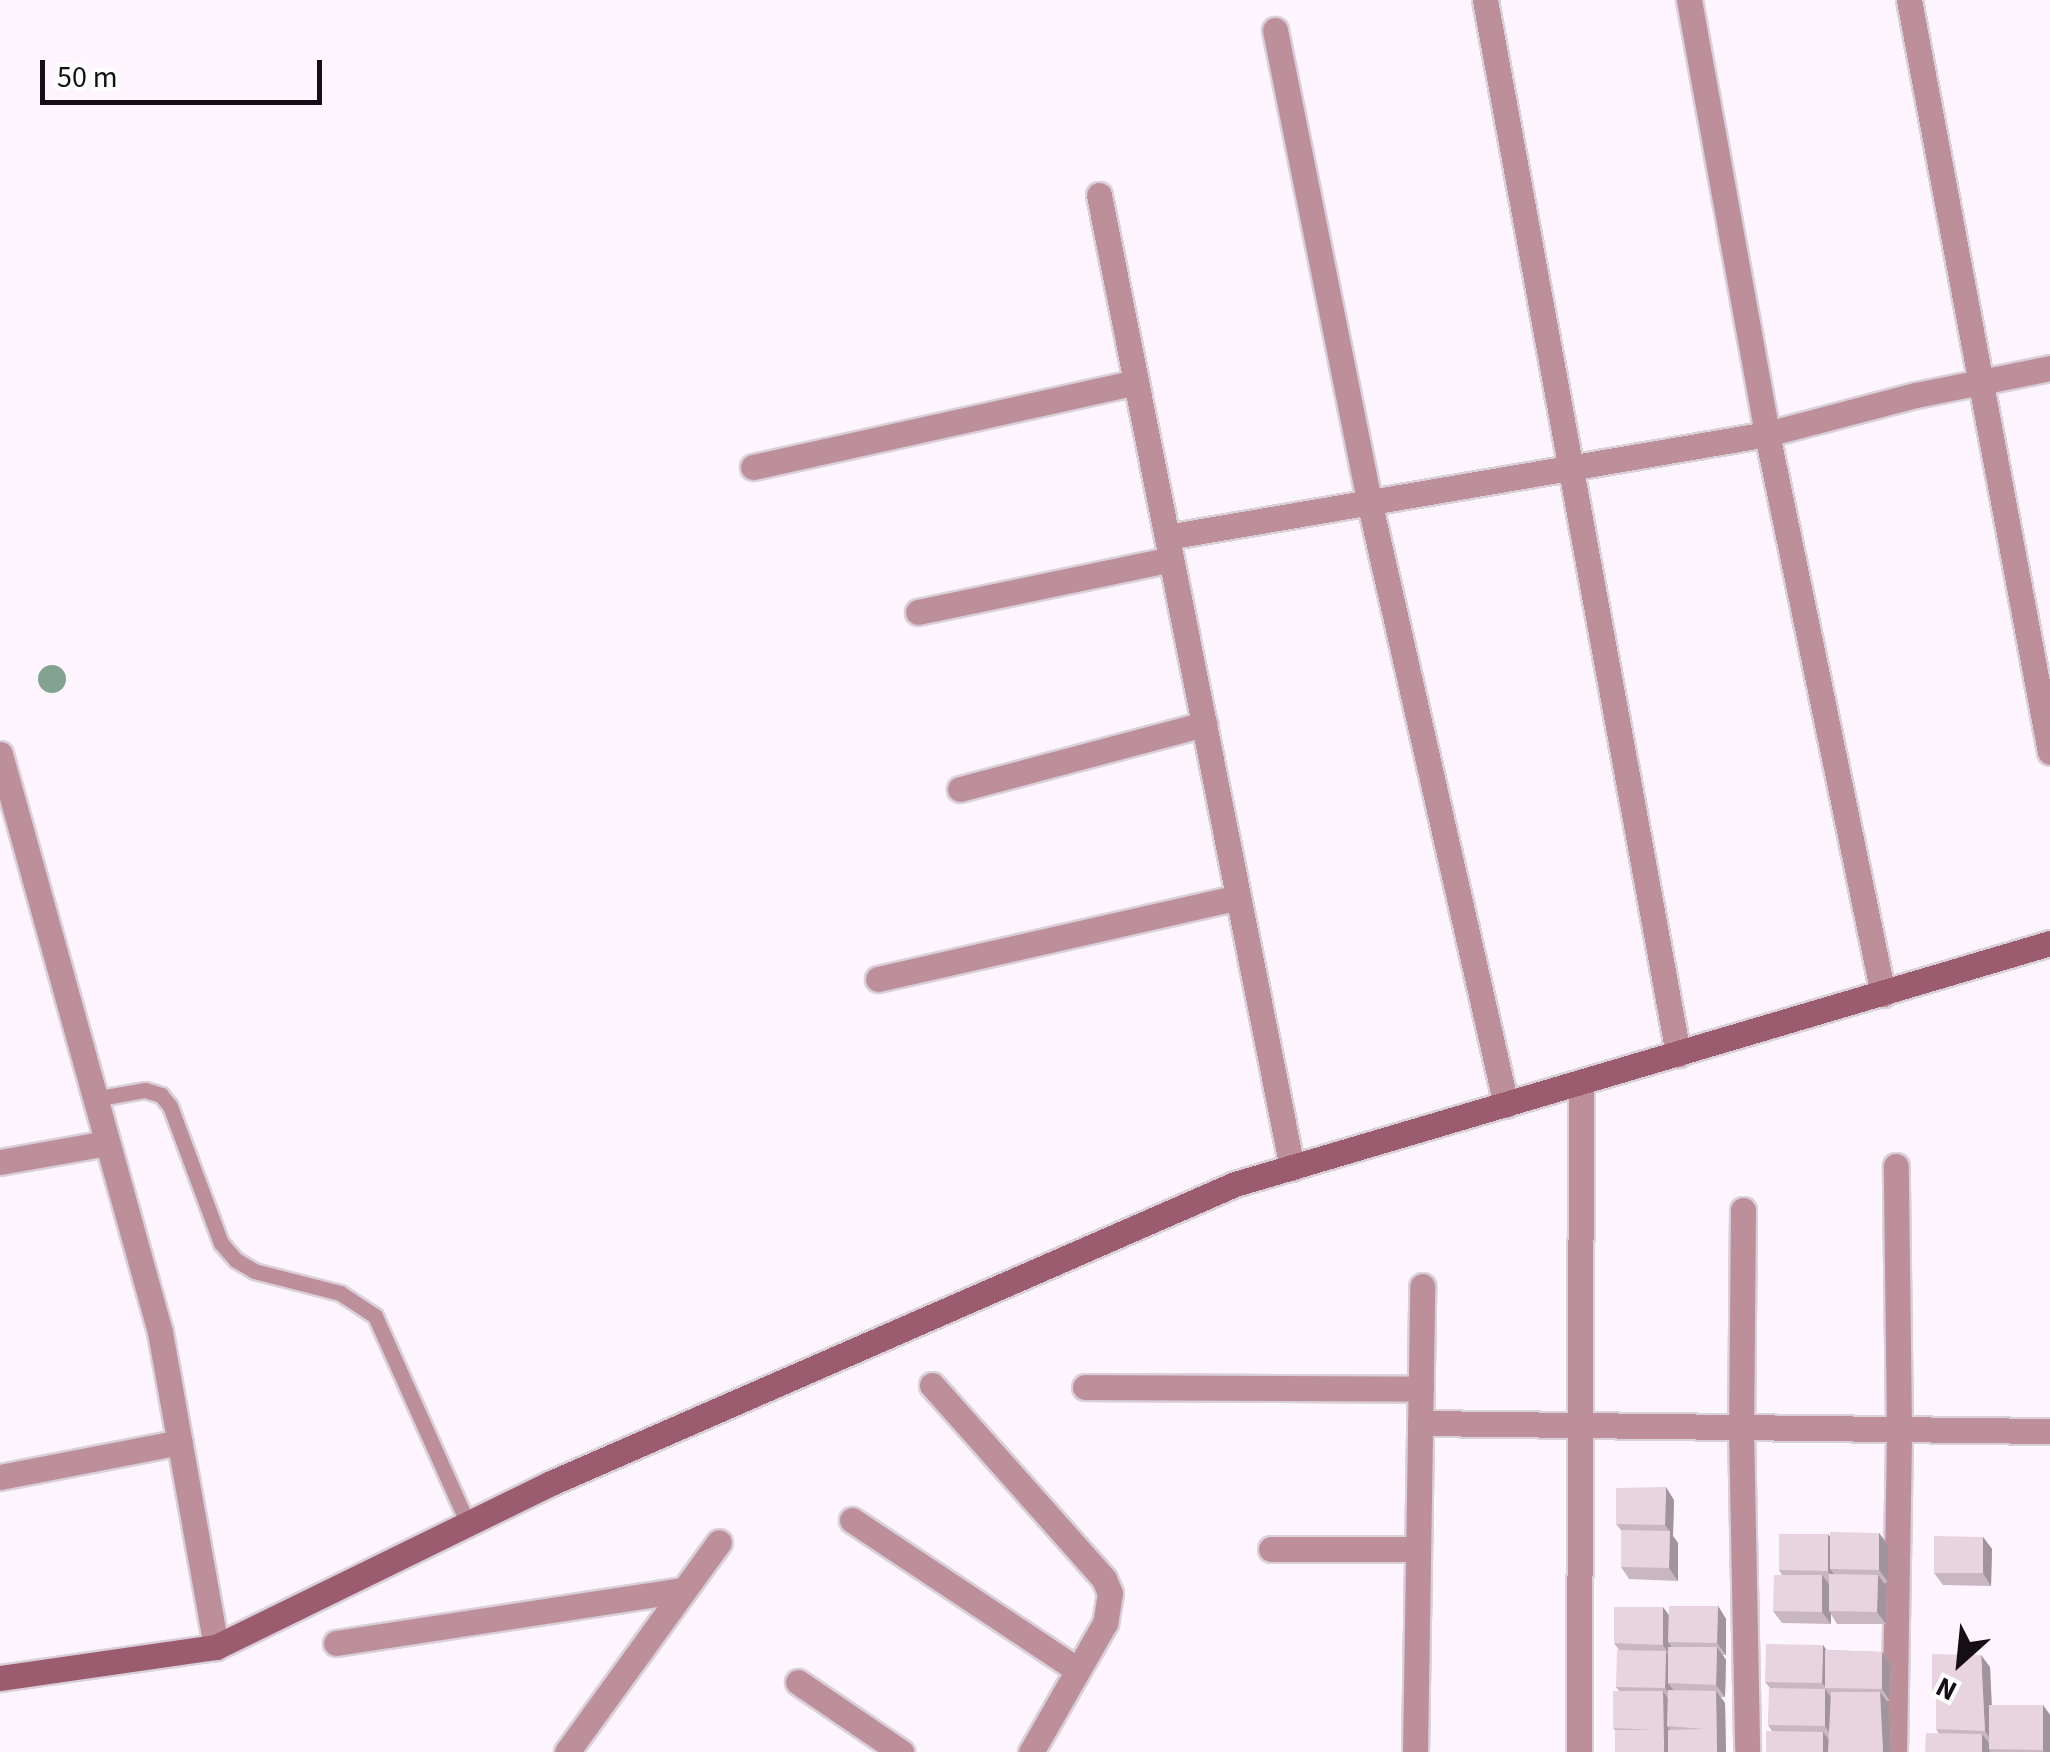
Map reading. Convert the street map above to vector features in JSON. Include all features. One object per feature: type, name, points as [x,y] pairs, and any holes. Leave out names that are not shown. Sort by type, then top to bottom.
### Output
[{"type":"street","points":[[1484,0],[1678,1054]]},
{"type":"street","points":[[1689,0],[1767,434],[1883,994]]},
{"type":"street","points":[[1909,0],[2050,752]]},
{"type":"street","points":[[1275,30],[1370,504],[1506,1105]]},
{"type":"street","points":[[1099,195],[1292,1168]]},
{"type":"street","points":[[918,612],[1169,548],[1370,504],[1767,434],[1916,395],[2050,368]]},
{"type":"street","points":[[753,467],[1136,382]]},
{"type":"street","points":[[960,789],[1204,724]]},
{"type":"street","points":[[0,754],[160,1332],[216,1648]]},
{"type":"street","points":[[878,978],[1238,897]]},
{"type":"street","points":[[0,1678],[216,1648],[551,1482],[1217,1192],[2050,942]]},
{"type":"street","points":[[1579,1752],[1581,1083]]},
{"type":"street","points":[[0,1162],[107,1143]]},
{"type":"street","points":[[1894,1752],[1899,1429],[1896,1166]]},
{"type":"street","points":[[1743,1210],[1741,1426],[1746,1748]]},
{"type":"street","points":[[1415,1752],[1422,1286]]},
{"type":"street","points":[[932,1384],[1104,1579],[1109,1608],[1031,1752]]},
{"type":"street","points":[[1085,1387],[1421,1389]]},
{"type":"street","points":[[1420,1423],[2050,1431]]},
{"type":"street","points":[[0,1477],[180,1442]]},
{"type":"street","points":[[852,1520],[1078,1670]]},
{"type":"street","points":[[566,1752],[719,1542]]},
{"type":"street","points":[[1271,1549],[1418,1548]]},
{"type":"street","points":[[336,1643],[684,1590]]},
{"type":"street","points":[[798,1682],[901,1752]]},
{"type":"lane","points":[[94,1100],[145,1090],[161,1095],[170,1106],[222,1243],[236,1260],[254,1270],[340,1293],[374,1316],[468,1524]]},
{"type":"building","points":[[1666,1487],[1665,1525],[1616,1524],[1616,1488]]},
{"type":"building","points":[[1621,1530],[1670,1531],[1669,1568],[1621,1567]]},
{"type":"building","points":[[1830,1532],[1879,1533],[1879,1570],[1830,1569]]},
{"type":"building","points":[[1779,1534],[1828,1534],[1828,1571],[1779,1570]]},
{"type":"building","points":[[1934,1536],[1983,1537],[1983,1573],[1934,1573]]},
{"type":"building","points":[[1829,1574],[1878,1575],[1877,1612],[1829,1611]]},
{"type":"building","points":[[1774,1575],[1822,1575],[1822,1612],[1773,1611]]},
{"type":"building","points":[[1669,1606],[1718,1606],[1717,1643],[1668,1642]]},
{"type":"building","points":[[1614,1607],[1663,1607],[1663,1645],[1614,1643]]},
{"type":"building","points":[[1766,1644],[1823,1645],[1822,1683],[1765,1682]]},
{"type":"building","points":[[1668,1647],[1717,1647],[1716,1685],[1668,1683]]},
{"type":"building","points":[[1617,1650],[1666,1651],[1665,1688],[1616,1687]]},
{"type":"building","points":[[1825,1650],[1882,1652],[1882,1689],[1825,1688]]},
{"type":"building","points":[[1932,1654],[1981,1655],[1985,1731],[1936,1729],[1936,1693],[1944,1693],[1932,1691]]},
{"type":"building","points":[[1769,1688],[1825,1689],[1825,1726],[1768,1725]]},
{"type":"building","points":[[1668,1690],[1716,1691],[1717,1752],[1668,1752],[1668,1730],[1705,1729],[1667,1726]]},
{"type":"building","points":[[1613,1691],[1663,1691],[1664,1752],[1615,1752],[1615,1730],[1654,1730],[1613,1728]]},
{"type":"building","points":[[1831,1692],[1880,1692],[1883,1752],[1828,1752]]},
{"type":"building","points":[[1989,1705],[2043,1705],[2043,1750],[1989,1749]]},
{"type":"building","points":[[1766,1731],[1823,1732],[1823,1752],[1766,1752]]},
{"type":"building","points":[[1926,1733],[1982,1734],[1982,1752],[1925,1752]]}]
